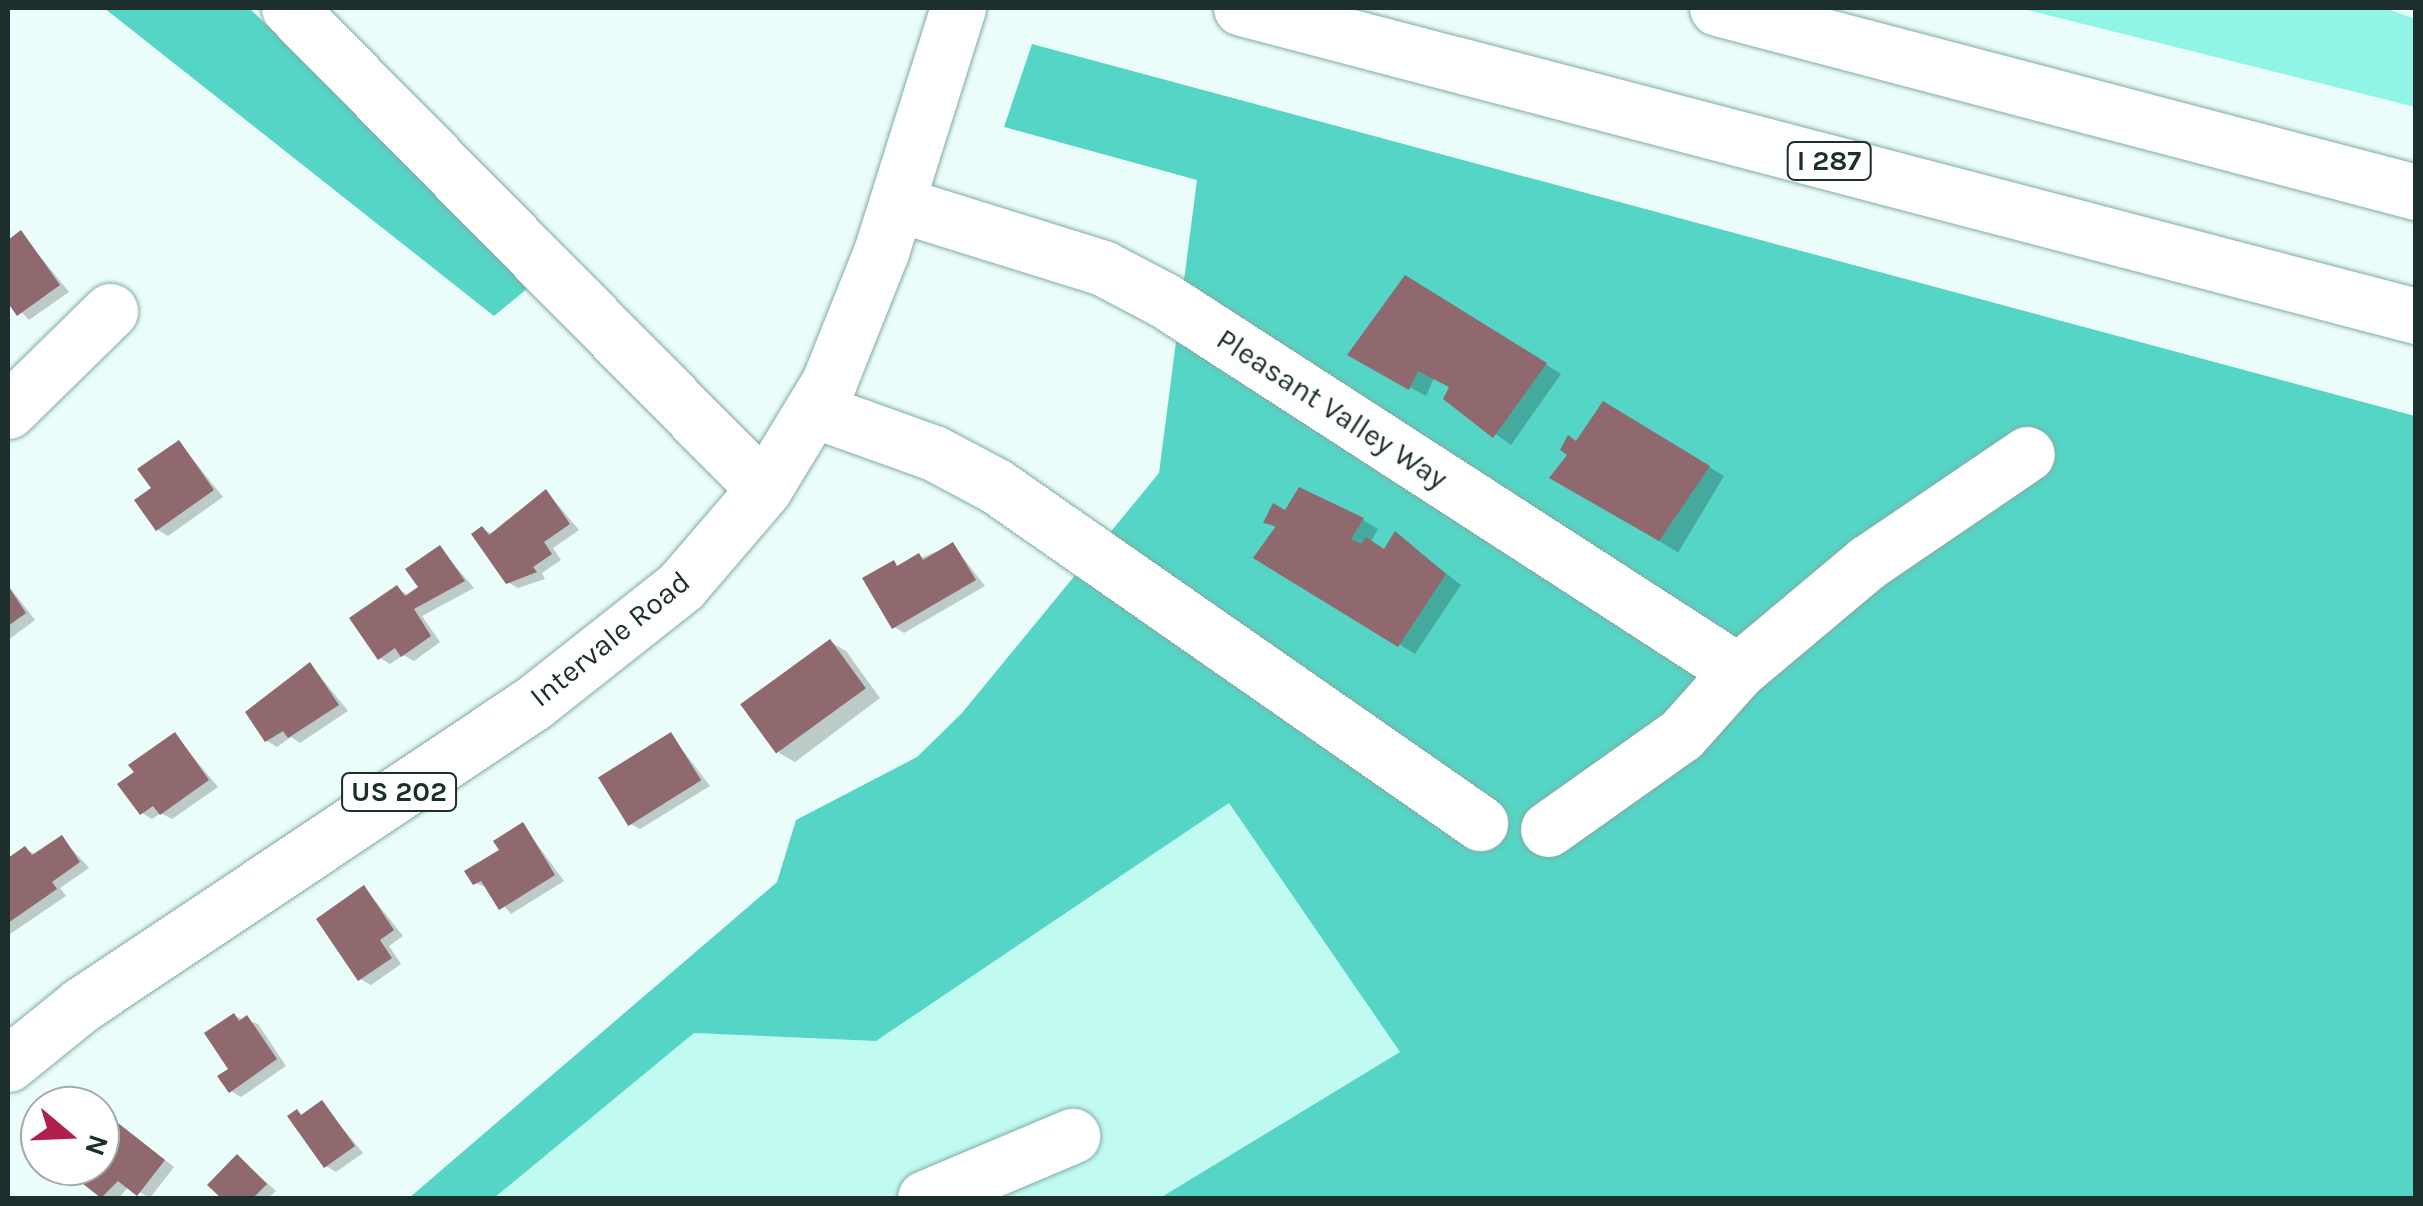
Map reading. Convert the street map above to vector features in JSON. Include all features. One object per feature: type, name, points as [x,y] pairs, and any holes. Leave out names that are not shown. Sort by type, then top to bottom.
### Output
[{"type":"main road","points":[[289,8],[764,489]]},
{"type":"main road","name":"Intervale Road","points":[[8,1064],[81,1004],[588,664],[681,586],[764,489],[814,410],[857,318],[898,204],[958,8]]},
{"type":"main road","name":"I 287","points":[[1241,8],[2416,316]]},
{"type":"main road","points":[[1717,8],[2416,192]]},
{"type":"main road","name":"Pleasant Valley Way","points":[[898,204],[1103,268],[1164,300],[1738,672]]},
{"type":"main road","points":[[8,411],[110,311]]},
{"type":"main road","points":[[814,410],[934,453],[996,486],[1480,823]]},
{"type":"main road","points":[[1548,829],[1681,735],[1738,672],[1868,562],[2027,454]]},
{"type":"main road","points":[[925,1198],[1072,1136]]},
{"type":"shaded area","points":[[2019,8],[2385,8],[2415,19],[2415,107]]},
{"type":"shaded area","points":[[1229,803],[1400,1052],[1160,1198],[494,1198],[694,1033],[876,1041]]},
{"type":"green space","points":[[104,8],[249,8],[534,283],[494,316]]},
{"type":"green space","points":[[1032,44],[2415,416],[2415,1198],[1160,1198],[1400,1052],[1229,803],[876,1041],[694,1033],[494,1198],[409,1198],[777,882],[796,820],[917,757],[962,713],[1159,473],[1197,180],[1004,127]]},
{"type":"building","points":[[21,230],[60,285],[17,316],[8,303],[8,240]]},
{"type":"building","points":[[1405,275],[1547,363],[1493,438],[1443,399],[1449,387],[1418,371],[1409,390],[1347,355]]},
{"type":"building","points":[[1603,401],[1710,466],[1659,541],[1549,478],[1567,455],[1560,450],[1568,435],[1576,441]]},
{"type":"building","points":[[179,440],[214,490],[156,531],[134,500],[151,488],[137,469]]},
{"type":"building","points":[[1299,487],[1364,518],[1351,539],[1361,544],[1366,537],[1384,549],[1395,531],[1446,574],[1398,647],[1253,558],[1276,526],[1263,523],[1273,503],[1285,510]]},
{"type":"building","points":[[546,489],[570,524],[544,542],[552,554],[533,567],[537,572],[506,584],[471,534],[482,526],[489,535]]},
{"type":"building","points":[[953,542],[976,580],[892,629],[862,578],[894,560],[897,566],[919,553],[923,560]]},
{"type":"building","points":[[440,545],[465,581],[414,609],[431,636],[401,657],[395,648],[378,660],[349,618],[397,585],[405,596],[418,587],[405,569]]},
{"type":"building","points":[[8,586],[26,613],[8,626]]},
{"type":"building","points":[[830,639],[866,688],[776,754],[740,704]]},
{"type":"building","points":[[310,662],[339,705],[288,738],[283,731],[265,742],[245,712]]},
{"type":"building","points":[[175,732],[209,780],[160,815],[153,806],[140,815],[117,784],[134,772],[128,765]]},
{"type":"building","points":[[671,732],[701,780],[628,826],[598,778]]},
{"type":"building","points":[[523,822],[555,875],[499,910],[481,881],[473,885],[464,871],[499,850],[493,841]]},
{"type":"building","points":[[62,835],[80,862],[52,882],[57,889],[8,923],[8,858],[25,846],[32,855]]},
{"type":"building","points":[[364,885],[394,930],[380,940],[392,958],[358,981],[316,919]]},
{"type":"building","points":[[234,1013],[239,1021],[247,1015],[277,1059],[229,1093],[217,1076],[228,1069],[204,1033]]},
{"type":"building","points":[[322,1100],[355,1146],[324,1168],[287,1116],[297,1109],[301,1115]]},
{"type":"building","points":[[120,1125],[165,1160],[137,1196],[120,1183]]},
{"type":"building","points":[[237,1154],[267,1184],[253,1198],[221,1198],[207,1185]]},
{"type":"building","points":[[86,1186],[113,1186],[101,1198]]}]
